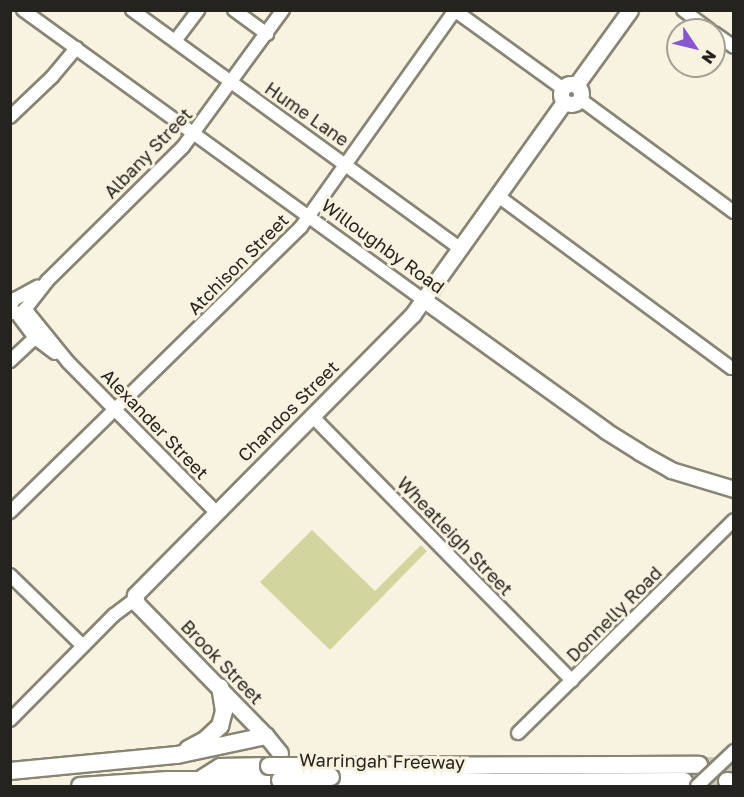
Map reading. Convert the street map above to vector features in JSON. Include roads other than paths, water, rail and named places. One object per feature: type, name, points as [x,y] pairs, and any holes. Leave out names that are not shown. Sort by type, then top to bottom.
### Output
[{"type":"highway","points":[[177,755],[205,740],[220,726],[224,711],[220,687]]},
{"type":"highway","points":[[10,771],[177,755],[266,736]]},
{"type":"highway","points":[[201,779],[220,767],[274,759],[328,771],[699,765]]},
{"type":"highway","name":"Warringah Freeway","points":[[80,786],[201,779],[280,780],[328,771],[494,782],[691,784]]},
{"type":"main road","name":"Chandos Street","points":[[135,599],[141,587],[413,314],[630,10]]},
{"type":"main road","name":"Willoughby Road","points":[[424,300],[628,445],[671,470],[734,489]]},
{"type":"main road","name":"Brook Street","points":[[135,599],[266,736],[274,759]]},
{"type":"street","name":"Willoughby Road","points":[[23,10],[424,300]]},
{"type":"street","name":"Hume Lane","points":[[132,10],[460,248]]},
{"type":"street","points":[[175,41],[198,10]]},
{"type":"street","points":[[234,10],[267,34]]},
{"type":"street","name":"Albany Street","points":[[16,305],[46,281],[195,134],[284,10]]},
{"type":"street","points":[[455,11],[734,212]]},
{"type":"street","name":"Atchison Street","points":[[10,512],[116,410],[309,216],[455,11]]},
{"type":"street","points":[[10,117],[52,77],[76,48]]},
{"type":"street","points":[[498,196],[731,368]]},
{"type":"street","name":"Alexander Street","points":[[16,305],[35,338],[68,362]]},
{"type":"street","name":"Alexander Street","points":[[16,305],[68,362],[216,512]]},
{"type":"street","points":[[10,361],[35,338]]},
{"type":"street","name":"Wheatleigh Street","points":[[312,416],[572,681]]},
{"type":"street","name":"Donnelly Road","points":[[518,733],[734,520]]},
{"type":"street","points":[[10,575],[82,646]]},
{"type":"street","name":"Chandos Street","points":[[10,720],[114,615],[135,599]]},
{"type":"street","points":[[691,784],[734,751]]},
{"type":"tunnel","points":[[699,765],[734,765]]},
{"type":"tunnel","points":[[684,781],[727,781]]}]
